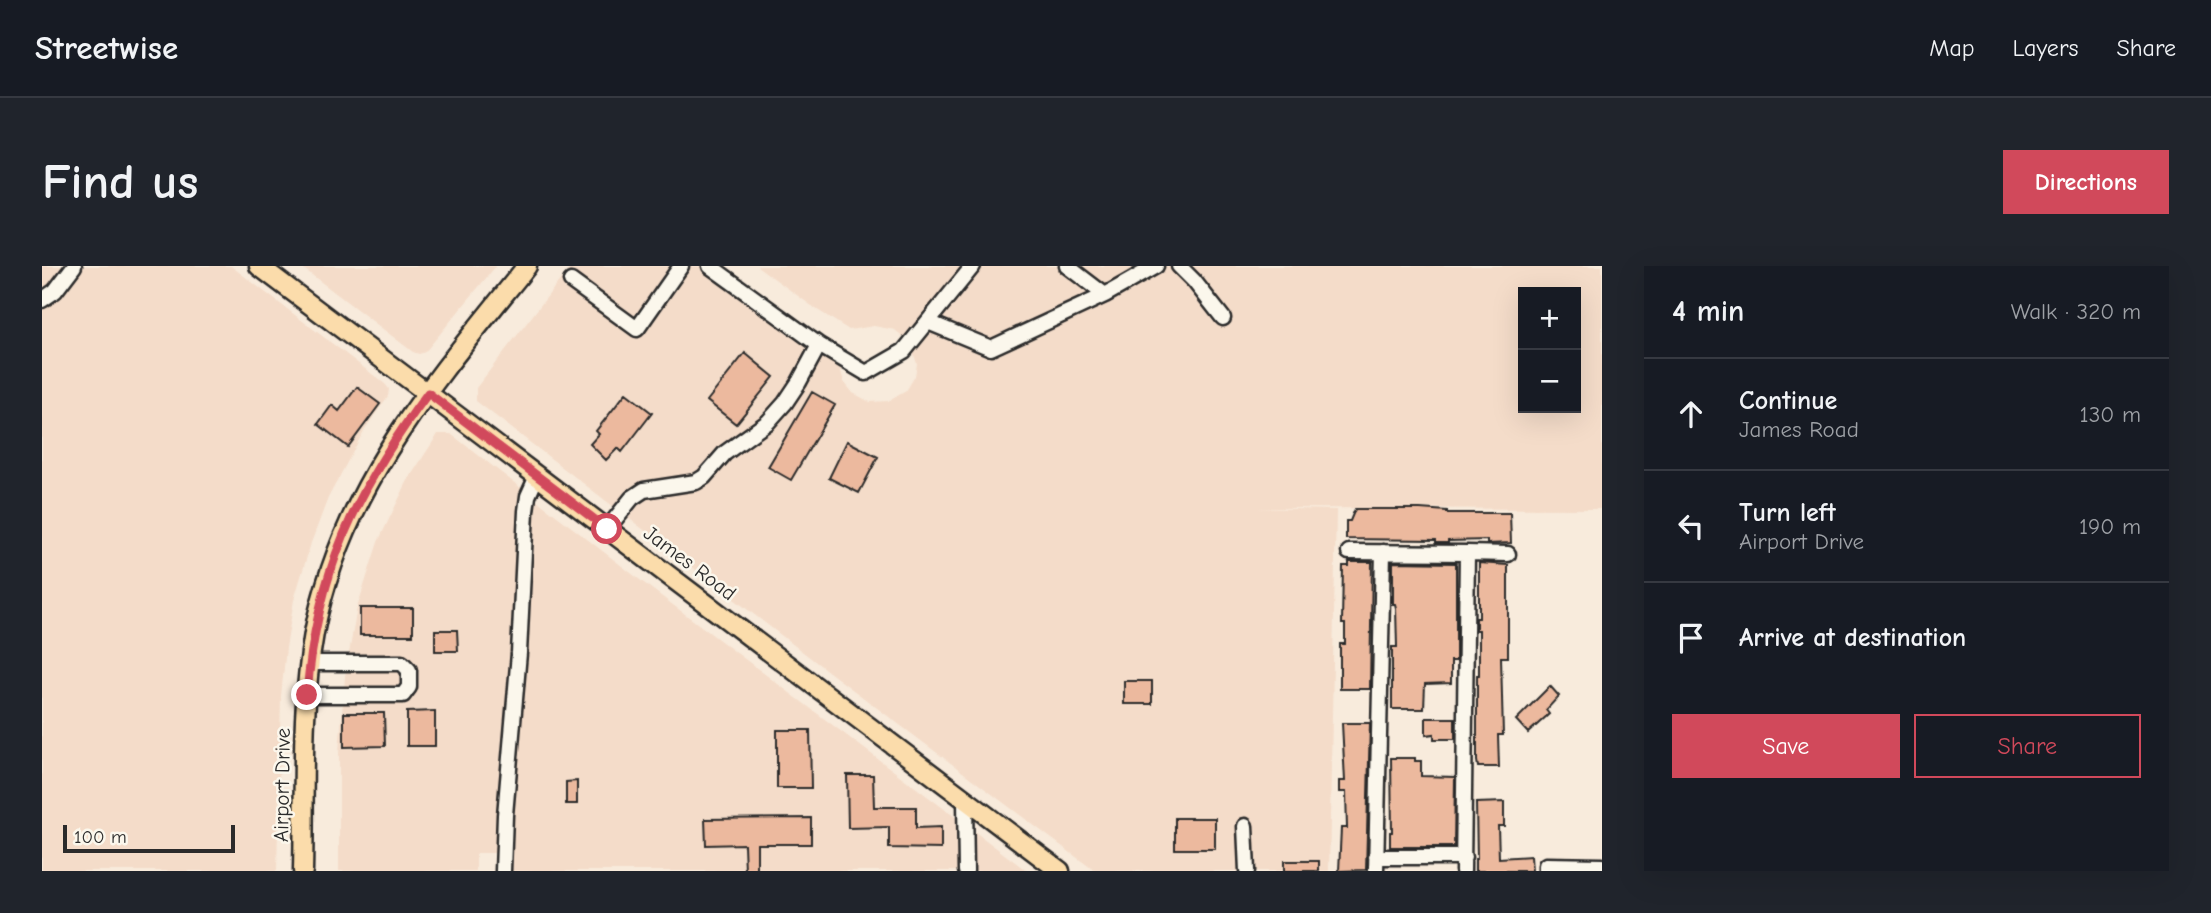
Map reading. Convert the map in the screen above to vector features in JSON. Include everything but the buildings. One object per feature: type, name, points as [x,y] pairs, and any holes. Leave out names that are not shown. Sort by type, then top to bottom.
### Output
[{"type":"main road","name":"Airport Drive","points":[[303,871],[310,663],[322,597],[345,529],[383,456],[428,393],[527,266]]},
{"type":"main road","name":"James Road","points":[[262,267],[1060,871]]},
{"type":"street","points":[[42,300],[55,291],[74,266]]},
{"type":"street","points":[[571,281],[637,329],[681,266]]},
{"type":"street","points":[[710,266],[819,345],[866,373],[904,351],[973,266]]},
{"type":"street","points":[[1067,266],[1105,295]]},
{"type":"street","points":[[928,322],[991,348],[1105,295],[1156,266]]},
{"type":"street","points":[[1179,266],[1223,318]]},
{"type":"street","points":[[607,529],[632,498],[644,490],[696,482],[704,477],[725,453],[768,422],[799,382],[819,345]]},
{"type":"street","points":[[503,871],[526,511],[528,496],[537,476]]},
{"type":"street","points":[[1349,552],[1508,554]]},
{"type":"street","points":[[1383,552],[1376,864],[1463,864],[1467,553]]},
{"type":"street","points":[[307,695],[403,695],[409,687],[409,670],[402,663],[310,663]]},
{"type":"street","points":[[965,799],[966,871]]},
{"type":"street","points":[[1245,826],[1247,871]]},
{"type":"street","points":[[1546,871],[1546,865],[1602,866]]},
{"type":"shaded area","points":[[42,266],[231,266],[389,389],[388,396],[365,429],[328,498],[294,600],[281,696],[277,871],[42,871]]},
{"type":"shaded area","points":[[300,266],[496,266],[425,352],[419,354]]},
{"type":"shaded area","points":[[571,266],[707,266],[838,361],[844,382],[853,393],[870,402],[889,401],[906,391],[915,376],[917,364],[910,342],[895,330],[874,326],[849,330],[757,266],[1602,266],[1602,509],[1257,508],[1336,510],[1329,871],[1095,871],[829,672],[476,401],[476,388]]},
{"type":"shaded area","points":[[438,434],[451,434],[653,590],[1027,871],[510,871],[513,853],[476,853],[476,871],[339,871],[339,753],[345,676],[357,608],[378,542],[408,480]]},
{"type":"route","points":[[307,695],[314,633],[322,597],[345,529],[383,456],[428,393],[607,529]]}]
